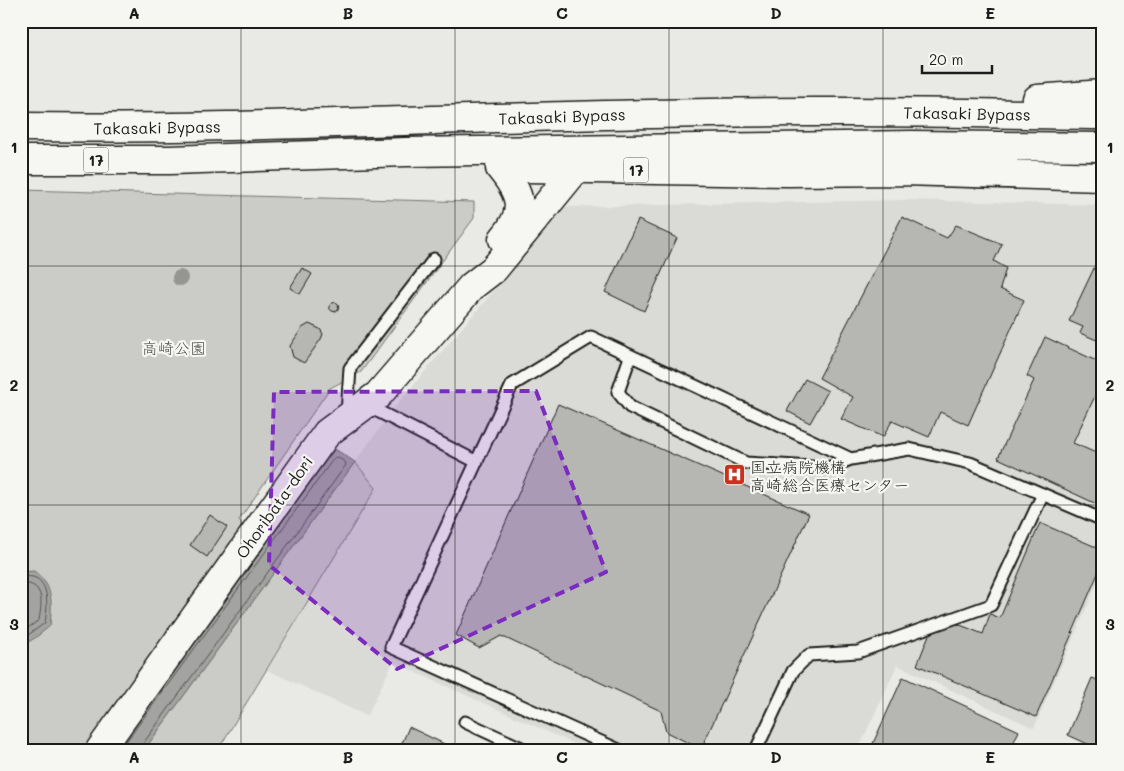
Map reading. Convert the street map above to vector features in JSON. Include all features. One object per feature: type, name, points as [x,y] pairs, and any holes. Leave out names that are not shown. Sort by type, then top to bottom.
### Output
[{"type":"main road","name":"17","points":[[911,112],[1103,94]]},
{"type":"main road","name":"Takasaki Bypass","points":[[21,127],[230,125],[655,113],[911,112],[1103,115]]},
{"type":"main road","name":"Takasaki Bypass","points":[[21,160],[170,160],[406,152],[902,145],[1103,147]]},
{"type":"main road","name":"17","points":[[170,160],[397,169],[904,171],[1103,177]]},
{"type":"main road","points":[[472,286],[483,262],[519,216],[514,189],[500,168]]},
{"type":"main road","points":[[472,286],[494,268],[576,169]]},
{"type":"main road","name":"Ohoribata-dori","points":[[100,750],[327,433],[378,395],[472,286]]},
{"type":"lane","points":[[434,259],[350,368],[356,411],[477,462]]},
{"type":"lane","points":[[619,750],[392,647],[512,386],[591,337],[630,357],[851,459]]},
{"type":"lane","points":[[630,357],[618,392],[630,407],[746,463],[828,468],[851,459],[909,449],[938,454],[970,463],[1103,520]]},
{"type":"lane","points":[[756,750],[793,671],[809,655],[858,652],[991,604],[1042,494]]},
{"type":"lane","points":[[465,722],[526,750]]},
{"type":"highlighted area","points":[[536,391],[606,572],[397,669],[269,565],[274,392]]},
{"type":"shaded area","name":"国立病院機構 高崎総合医療センター","points":[[904,200],[1103,205],[1103,570],[1034,728],[897,665],[858,750],[588,750],[393,662],[367,716],[267,670],[376,488],[355,462],[399,402],[565,207]]},
{"type":"green space","name":"高崎公園","points":[[21,190],[474,202],[474,218],[361,372],[330,388],[239,520],[245,528],[84,750],[21,750]]},
{"type":"green space","points":[[355,462],[376,488],[218,750],[144,750]]},
{"type":"water","points":[[335,449],[355,462],[144,750],[114,750]]},
{"type":"water","points":[[34,571],[41,577],[48,589],[51,602],[50,626],[21,646],[21,572]]},
{"type":"building","points":[[902,217],[947,238],[956,225],[1002,244],[994,261],[1006,268],[1000,289],[1024,300],[968,425],[940,412],[929,437],[892,421],[883,437],[841,419],[853,397],[819,378]]},
{"type":"building","points":[[638,220],[677,238],[644,311],[605,292]]},
{"type":"building","points":[[1103,249],[1103,334],[1099,341],[1080,333],[1083,327],[1069,321]]},
{"type":"building","points":[[302,268],[312,274],[300,294],[290,288]]},
{"type":"building","points":[[334,302],[339,307],[334,312],[329,307]]},
{"type":"building","points":[[309,324],[320,329],[323,334],[304,363],[293,357],[290,346],[302,328]]},
{"type":"building","points":[[1045,337],[1103,364],[1103,379],[1073,443],[1103,456],[1103,507],[998,458],[1034,380],[1027,376]]},
{"type":"building","points":[[805,379],[828,391],[810,423],[787,411]]},
{"type":"building","points":[[558,404],[809,514],[701,749],[666,732],[661,711],[501,636],[479,648],[456,635]]},
{"type":"building","points":[[210,515],[227,527],[207,557],[190,545]]},
{"type":"building","points":[[1040,523],[1103,550],[1103,562],[1036,717],[917,665],[932,627],[945,619],[983,634],[990,614],[1000,618]]},
{"type":"building","points":[[903,677],[1019,731],[1010,750],[870,750]]},
{"type":"building","points":[[1092,678],[1103,682],[1101,750],[1068,735]]},
{"type":"building","points":[[409,727],[457,750],[399,750]]},
{"type":"place","name":"国立病院機構 高崎総合医療センター","points":[[734,475]]}]
